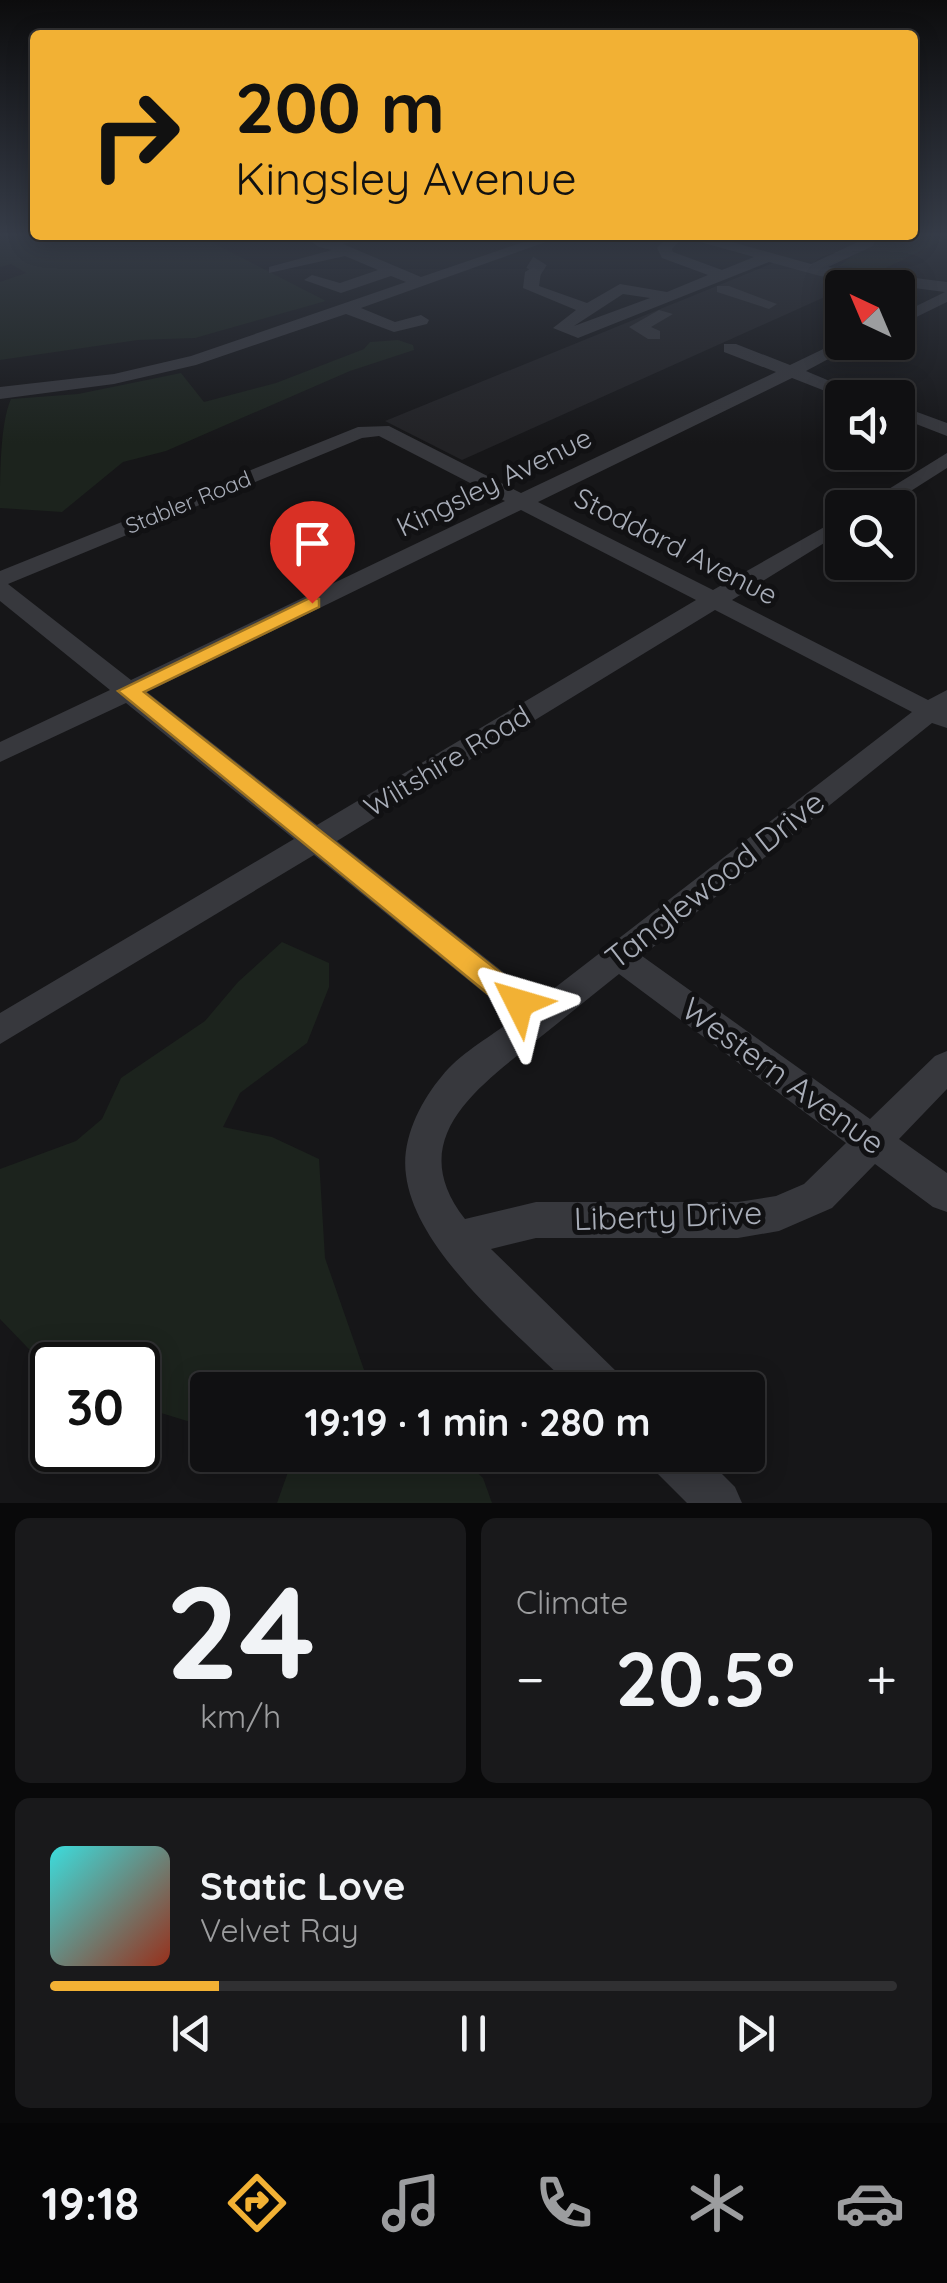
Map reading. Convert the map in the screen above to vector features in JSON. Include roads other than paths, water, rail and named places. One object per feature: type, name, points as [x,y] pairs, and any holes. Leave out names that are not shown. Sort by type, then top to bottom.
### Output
[{"type":"street","points":[[0,393],[92,382],[174,366],[362,303]]},
{"type":"street","points":[[572,303],[588,309]]},
{"type":"street","points":[[598,303],[561,328],[578,333],[653,303]]},
{"type":"street","points":[[654,335],[638,327],[683,303]]},
{"type":"street","points":[[348,308],[394,326],[421,320]]},
{"type":"street","points":[[730,348],[825,384]]},
{"type":"street","name":"Kingsley Avenue","points":[[0,753],[825,356]]},
{"type":"street","points":[[915,418],[947,430]]},
{"type":"street","name":"Stoddard Avenue","points":[[376,430],[390,433],[714,600],[941,710]]},
{"type":"street","name":"Stabler Road","points":[[0,579],[358,433],[376,430]]},
{"type":"street","points":[[897,490],[947,459]]},
{"type":"street","name":"Wiltshire Road","points":[[0,1030],[825,533]]},
{"type":"street","points":[[0,589],[537,1018]]},
{"type":"street","name":"Tanglewood Drive","points":[[587,1372],[454,1240],[428,1193],[423,1151],[428,1126],[456,1084],[537,1018],[941,710]]},
{"type":"street","name":"Western Avenue","points":[[618,956],[947,1195]]},
{"type":"street","name":"Liberty Drive","points":[[454,1240],[536,1220],[738,1220],[779,1213],[818,1196],[874,1144],[947,1066]]},
{"type":"street","points":[[688,1472],[719,1503]]}]
